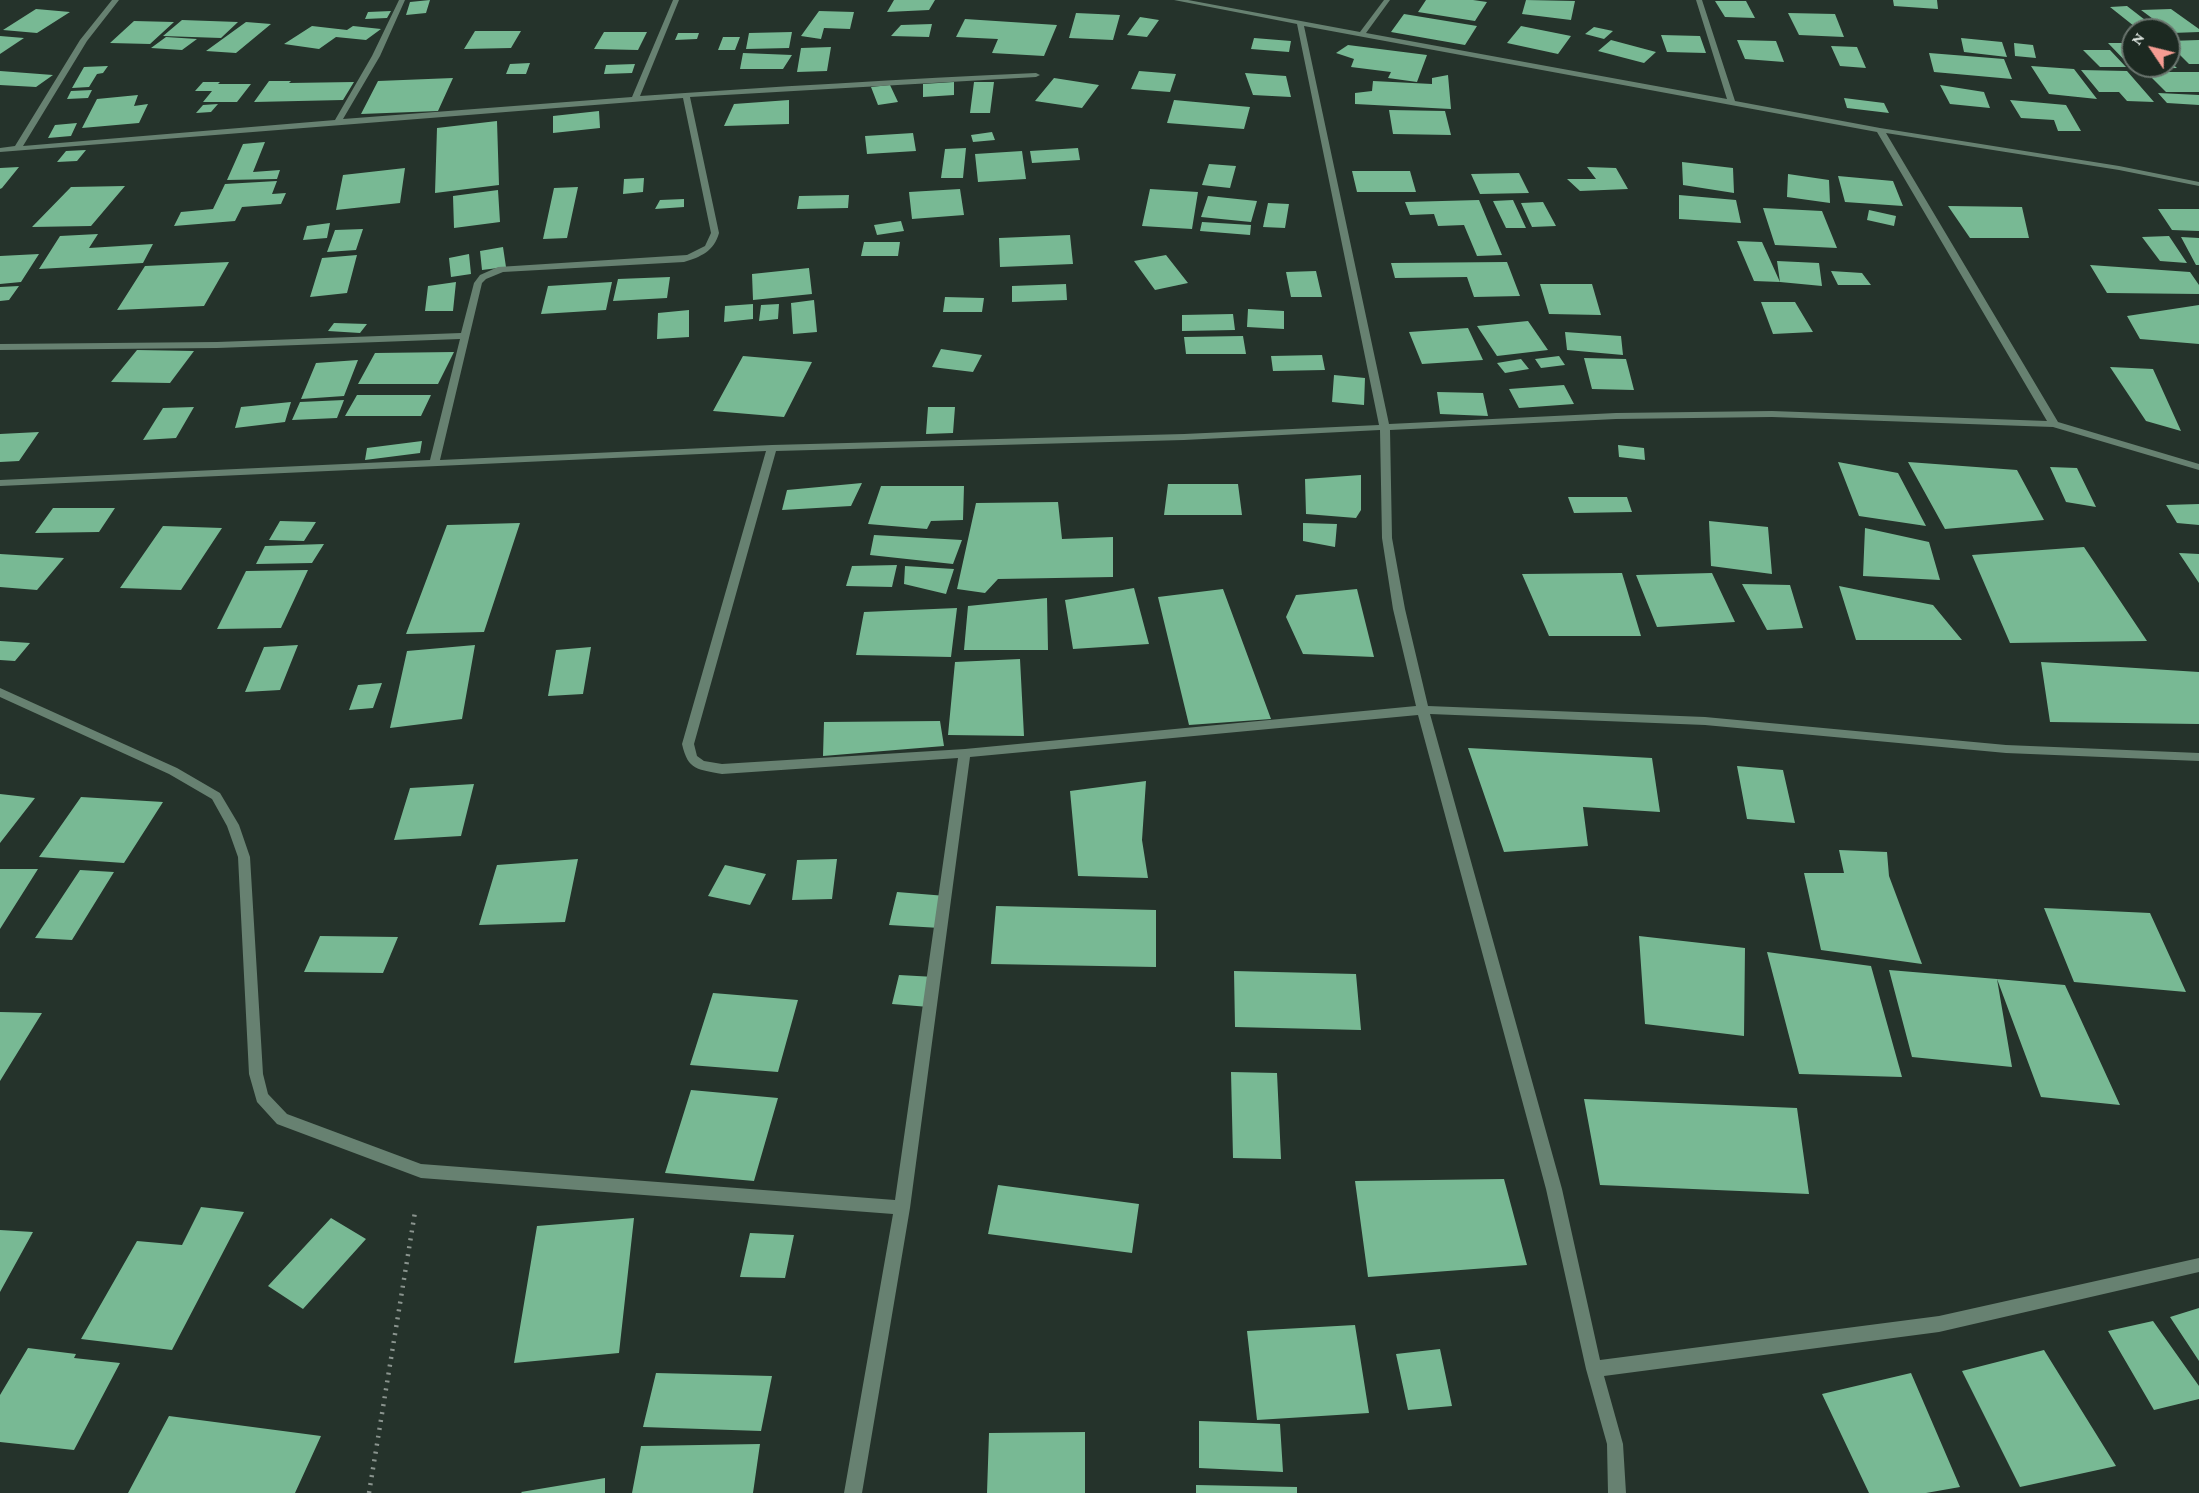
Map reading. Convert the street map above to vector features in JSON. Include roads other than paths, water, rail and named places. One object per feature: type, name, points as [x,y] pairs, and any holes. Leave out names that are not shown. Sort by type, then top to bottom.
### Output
[{"type":"street","points":[[17,149],[84,40],[116,0]]},
{"type":"street","points":[[338,122],[376,56],[402,0]]},
{"type":"street","points":[[635,99],[676,0]]},
{"type":"street","points":[[1177,0],[1880,130],[2119,168],[2199,184]]},
{"type":"street","points":[[1362,34],[1387,0]]},
{"type":"street","points":[[1699,0],[1731,101]]},
{"type":"street","points":[[1300,24],[1385,428],[1387,538],[1399,609],[1423,710],[1554,1190],[1594,1369],[1615,1444],[1617,1493]]},
{"type":"street","points":[[0,150],[686,94],[860,82],[1036,75]]},
{"type":"street","points":[[434,463],[478,283],[490,273],[501,269],[684,259],[702,253],[712,244],[714,233],[686,94]]},
{"type":"street","points":[[1880,130],[2054,424]]},
{"type":"street","points":[[0,347],[217,345],[465,336]]},
{"type":"street","points":[[0,483],[772,448],[1184,437],[1616,416],[1772,414],[2054,424],[2199,467]]},
{"type":"street","points":[[772,448],[688,744],[691,758],[701,765],[722,769],[965,753],[1423,710],[1705,721],[2006,749],[2199,757]]},
{"type":"street","points":[[0,692],[173,771],[216,796],[233,825],[244,857],[256,1074],[262,1097],[282,1119],[421,1171],[902,1208]]},
{"type":"street","points":[[853,1493],[902,1208],[965,753]]},
{"type":"street","points":[[1594,1369],[1939,1324],[2199,1265]]}]
